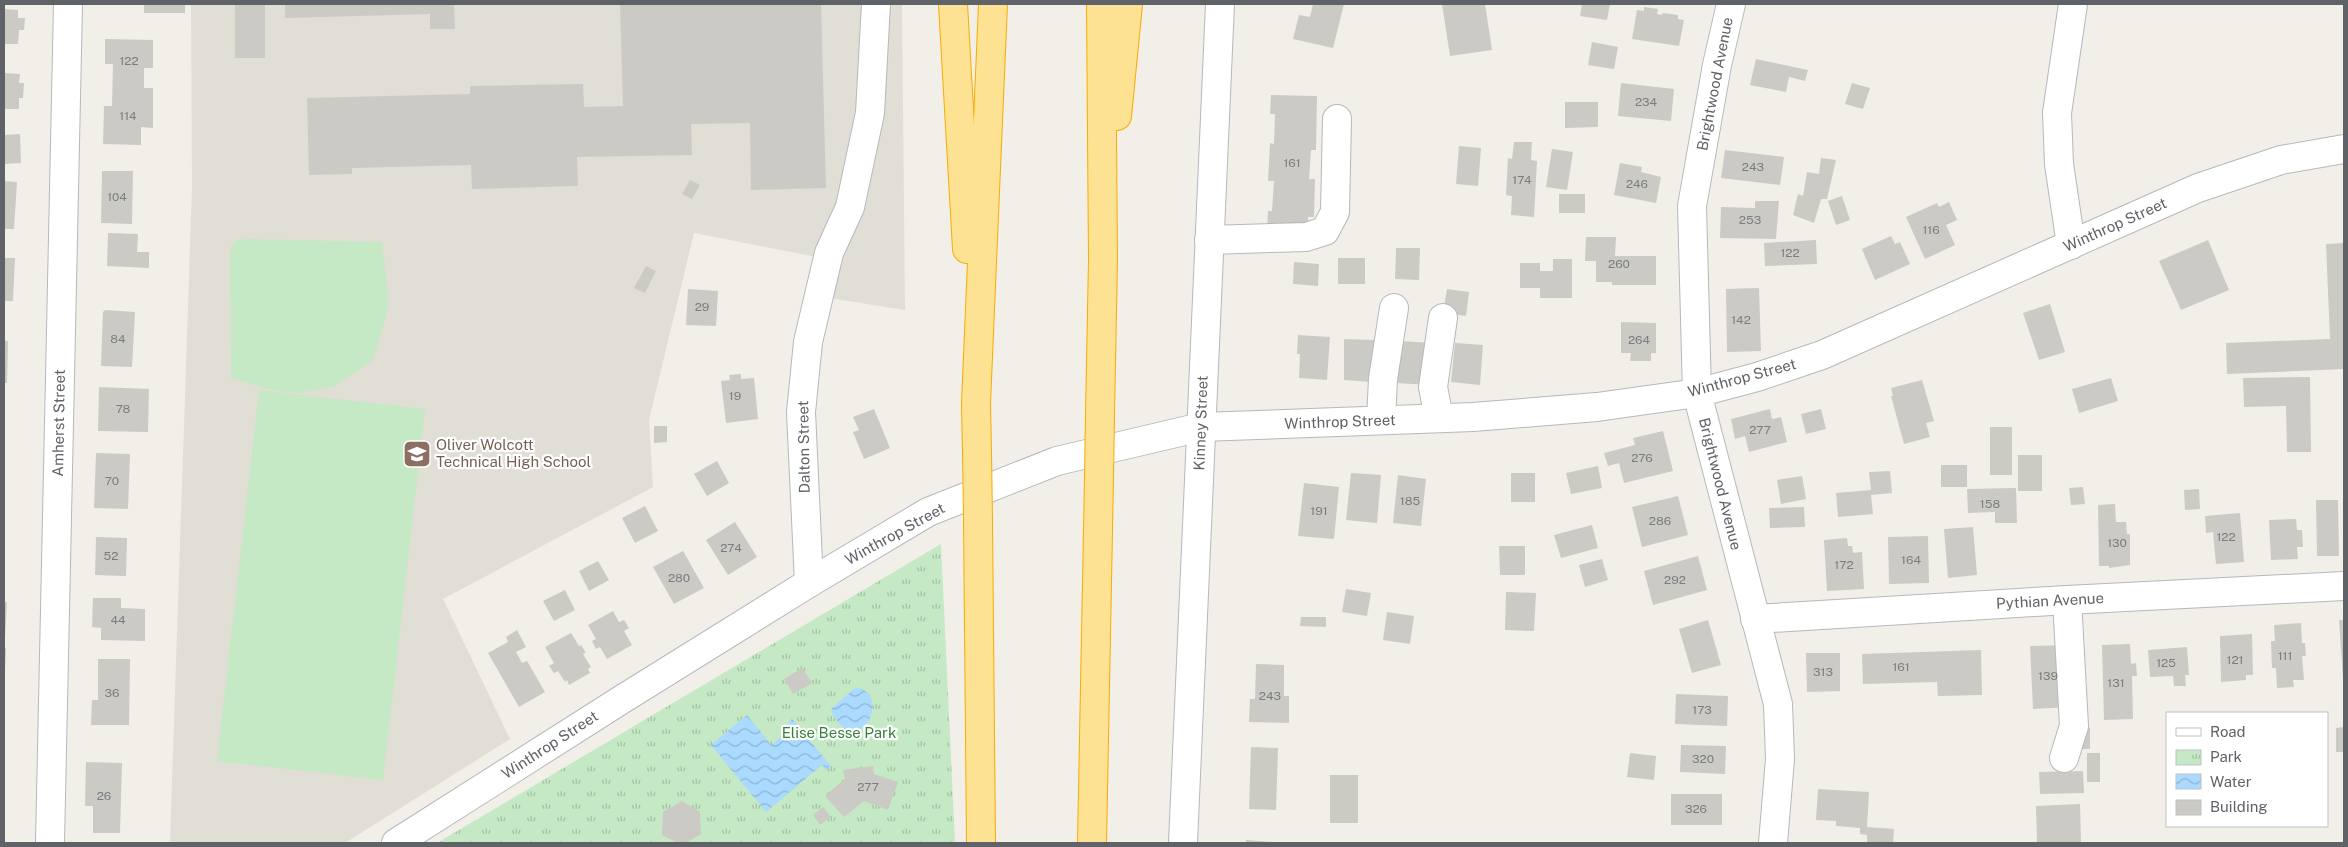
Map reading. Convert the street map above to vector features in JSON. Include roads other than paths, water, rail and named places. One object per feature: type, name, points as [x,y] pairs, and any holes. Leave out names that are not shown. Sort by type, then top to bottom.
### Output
[{"type":"highway","points":[[953,4],[976,403],[981,843]]},
{"type":"highway","points":[[976,403],[993,4]]},
{"type":"highway","points":[[1092,843],[1103,260],[1101,4]]},
{"type":"highway","points":[[1103,260],[1128,4]]},
{"type":"street","name":"Amherst Street","points":[[50,843],[68,4]]},
{"type":"street","name":"Dalton Street","points":[[809,584],[801,412],[808,342],[829,253],[850,207],[870,114],[876,4]]},
{"type":"street","name":"Kinney Street","points":[[1184,843],[1220,4]]},
{"type":"street","name":"Brightwood Avenue","points":[[1731,4],[1717,65],[1692,206],[1696,393],[1778,704],[1780,759],[1774,843]]},
{"type":"street","points":[[2071,245],[2059,164],[2057,114],[2073,4]]},
{"type":"street","points":[[1209,240],[1306,238],[1325,231],[1335,212],[1337,119]]},
{"type":"street","name":"Winthrop Street","points":[[396,843],[809,584],[928,512],[1057,461],[1201,427],[1439,418],[1597,407],[1696,393],[1757,377],[1822,355],[2198,188],[2280,160],[2344,149]]},
{"type":"street","points":[[1381,420],[1383,378],[1394,308]]},
{"type":"street","points":[[1439,418],[1433,387],[1442,318]]},
{"type":"street","name":"Pythian Avenue","points":[[1755,619],[2344,586]]},
{"type":"street","points":[[2064,758],[2074,726],[2068,600]]},
{"type":"water","points":[[855,688],[863,689],[870,695],[872,712],[864,726],[853,733],[839,724],[831,709]]},
{"type":"water","points":[[747,715],[771,745],[791,729],[787,724],[792,719],[831,766],[826,770],[822,765],[766,812],[711,745]]},
{"type":"place","name":"Oliver Wolcott Technical High School","points":[[417,454]]},
{"type":"park label","name":"Elise Besse Park","points":[[839,733]]}]
